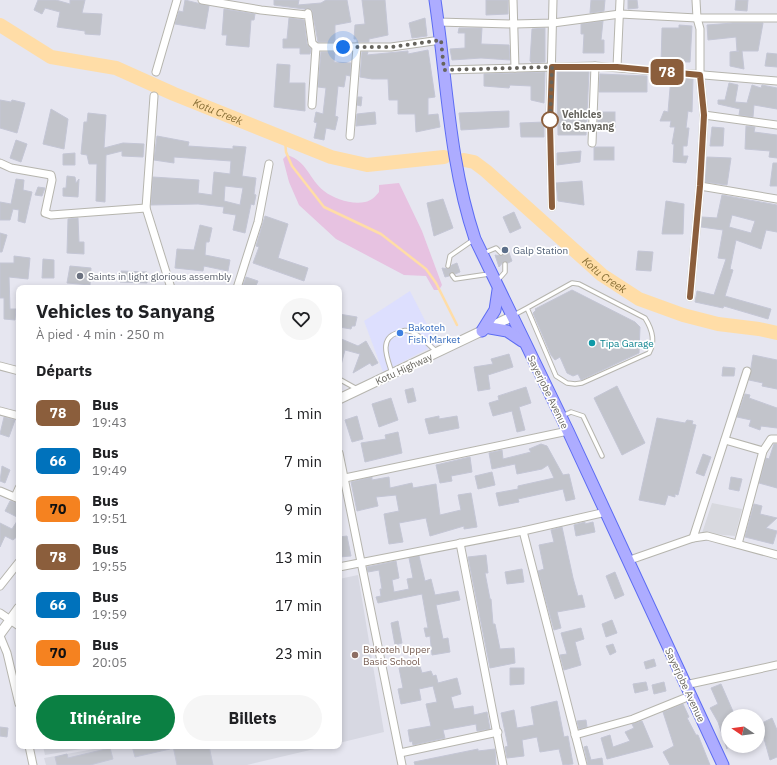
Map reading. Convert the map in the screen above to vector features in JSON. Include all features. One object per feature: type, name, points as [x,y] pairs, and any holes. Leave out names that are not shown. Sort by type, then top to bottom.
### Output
[{"type":"main road","name":"Sayerjobe Avenue","points":[[435,0],[460,186],[475,238],[511,317],[606,512],[627,561],[723,765]]},
{"type":"main road","points":[[495,282],[495,310],[486,330],[507,331],[524,342]]},
{"type":"street","points":[[156,72],[177,0]]},
{"type":"street","points":[[202,0],[261,10],[308,14],[312,43],[316,47],[312,105]]},
{"type":"street","points":[[513,0],[515,68]]},
{"type":"street","points":[[552,207],[550,123],[553,0]]},
{"type":"street","points":[[617,67],[620,0]]},
{"type":"street","points":[[690,297],[700,186],[704,115],[700,75],[700,42],[696,18],[696,0]]},
{"type":"street","points":[[438,22],[514,24],[553,23],[620,14],[696,18],[777,18]]},
{"type":"street","points":[[316,47],[391,47],[441,40]]},
{"type":"street","points":[[350,136],[357,47]]},
{"type":"street","points":[[592,143],[595,66]]},
{"type":"street","points":[[444,70],[595,66],[777,81]]},
{"type":"street","points":[[154,96],[146,208],[170,285]]},
{"type":"street","points":[[704,115],[777,125]]},
{"type":"street","points":[[0,162],[11,168],[51,175],[52,180],[46,213],[51,215],[146,208]]},
{"type":"street","points":[[238,285],[258,222],[269,164]]},
{"type":"street","points":[[700,186],[777,199]]},
{"type":"street","name":"Kotu Highway","points":[[342,398],[511,317]]},
{"type":"street","points":[[0,366],[16,370]]},
{"type":"street","points":[[693,538],[747,371]]},
{"type":"street","points":[[0,411],[16,415]]},
{"type":"street","points":[[345,478],[568,432]]},
{"type":"street","points":[[738,544],[763,451],[771,438],[777,439]]},
{"type":"street","points":[[725,440],[763,451]]},
{"type":"street","points":[[342,466],[402,765]]},
{"type":"street","points":[[0,491],[16,498]]},
{"type":"street","points":[[342,566],[460,544],[606,512]]},
{"type":"street","points":[[523,531],[583,765]]},
{"type":"street","points":[[627,561],[693,538],[707,536],[777,555]]},
{"type":"street","points":[[460,544],[498,732],[503,765]]},
{"type":"street","points":[[0,586],[16,566]]},
{"type":"street","points":[[16,612],[0,635],[7,653],[16,691]]},
{"type":"street","points":[[0,613],[16,624]]},
{"type":"street","points":[[685,685],[777,665]]},
{"type":"street","points":[[575,734],[634,719],[690,696]]},
{"type":"street","points":[[400,753],[498,732]]},
{"type":"street","points":[[30,749],[34,765]]},
{"type":"lane","points":[[448,266],[450,256],[475,238]]},
{"type":"lane","points":[[482,254],[496,248],[501,253]]},
{"type":"lane","points":[[452,275],[455,279],[495,282],[505,272],[505,264]]},
{"type":"lane","points":[[511,317],[527,308],[572,283],[579,284],[644,318],[650,327],[653,338],[652,348],[649,354],[582,382],[575,384],[567,383],[556,376],[527,308]]},
{"type":"lane","points":[[392,374],[385,350],[385,343],[394,334],[406,330],[413,332],[438,352]]},
{"type":"lane","points":[[342,381],[358,390]]},
{"type":"lane","points":[[560,416],[571,412],[583,416],[602,456]]},
{"type":"shaded area","points":[[287,155],[299,161],[324,191],[343,201],[360,203],[367,201],[379,192],[379,185],[399,183],[422,231],[442,285],[439,290],[434,290],[426,276],[404,275],[336,239],[299,205],[289,182],[283,159]]},
{"type":"shaded area","name":"Bakoteh Fish Market","points":[[410,291],[437,344],[383,372],[364,321]]},
{"type":"shaded area","points":[[712,503],[742,509],[735,536],[702,533]]},
{"type":"shaded area","name":"Bakoteh Upper Basic School","points":[[358,575],[384,732],[342,742],[342,578]]},
{"type":"shaded area","points":[[44,749],[81,749],[45,755]]},
{"type":"shaded area","points":[[94,749],[190,749],[194,765],[46,765],[44,758]]},
{"type":"shaded area","points":[[195,749],[314,749],[247,765],[198,765]]},
{"type":"building","points":[[38,0],[56,0],[70,4],[70,0],[85,0],[82,13],[102,14],[100,35],[85,34],[85,31],[57,27],[60,12],[45,8],[42,14],[34,10]]},
{"type":"building","points":[[185,0],[209,6],[205,29],[175,24],[179,11],[183,12]]},
{"type":"building","points":[[274,0],[299,0],[298,5],[321,3],[326,0],[347,0],[351,22],[335,25],[335,42],[318,42],[312,10],[274,5]]},
{"type":"building","points":[[362,0],[385,0],[388,35],[369,39],[369,42],[357,42],[357,39],[354,39],[355,25],[365,24]]},
{"type":"building","points":[[486,0],[508,0],[508,14],[486,15]]},
{"type":"building","points":[[591,0],[605,0],[604,11],[590,13]]},
{"type":"building","points":[[628,0],[637,0],[638,8],[628,9]]},
{"type":"building","points":[[736,0],[748,0],[747,11],[735,10]]},
{"type":"building","points":[[224,9],[255,14],[254,20],[251,20],[249,47],[226,45],[227,35],[222,35]]},
{"type":"building","points":[[289,18],[304,20],[307,44],[311,49],[310,54],[300,54],[300,48],[283,48],[283,39],[287,39]]},
{"type":"building","points":[[425,18],[427,36],[412,38],[409,23]]},
{"type":"building","points":[[603,21],[601,40],[604,40],[604,53],[583,53],[584,34],[581,34],[581,24]]},
{"type":"building","points":[[763,23],[758,51],[742,51],[744,69],[730,66],[730,52],[739,51],[737,51],[736,37],[708,40],[707,25]]},
{"type":"building","points":[[679,25],[692,26],[690,62],[674,62],[674,66],[661,65],[662,28],[679,28]]},
{"type":"building","points":[[459,28],[482,28],[481,44],[509,45],[510,60],[481,58],[452,60],[450,49],[465,48],[465,33],[458,33]]},
{"type":"building","points":[[545,28],[545,62],[532,63],[530,61],[532,29]]},
{"type":"building","points":[[428,50],[435,97],[428,98],[428,115],[438,114],[440,127],[416,132],[415,114],[398,114],[398,100],[389,100],[388,79],[360,77],[362,52],[368,52],[367,55],[408,51],[408,54]]},
{"type":"building","points":[[321,52],[335,52],[334,62],[351,63],[350,76],[346,75],[344,87],[338,86],[335,116],[338,117],[335,130],[326,128],[324,140],[314,138],[317,123],[314,122],[316,112],[323,114],[326,88],[318,87]]},
{"type":"building","points":[[767,53],[777,54],[777,67],[765,66]]},
{"type":"building","points":[[277,64],[290,65],[289,83],[305,83],[305,111],[274,107]]},
{"type":"building","points":[[589,71],[586,135],[558,135],[557,72]]},
{"type":"building","points":[[545,72],[544,103],[531,100],[531,86],[510,85],[509,88],[484,86],[484,74]]},
{"type":"building","points":[[600,74],[647,76],[647,92],[599,92]]},
{"type":"building","points":[[671,77],[693,79],[692,112],[688,111],[686,128],[689,128],[687,146],[683,146],[683,156],[688,156],[686,163],[673,162],[674,144],[672,144],[675,127],[670,127],[671,121],[660,121],[664,111],[668,112]]},
{"type":"building","points":[[729,83],[738,85],[735,102],[747,103],[752,85],[761,88],[762,85],[777,88],[777,109],[754,105],[753,117],[739,115],[740,109],[718,104],[718,100],[725,100]]},
{"type":"building","points":[[358,97],[362,97],[361,106],[357,105]]},
{"type":"building","points":[[0,100],[11,102],[12,100],[25,103],[17,133],[0,128]]},
{"type":"building","points":[[51,109],[68,119],[64,149],[43,144]]},
{"type":"building","points":[[509,111],[509,127],[461,130],[459,113]]},
{"type":"building","points":[[375,112],[376,124],[356,126],[357,114]]},
{"type":"building","points":[[598,112],[615,112],[615,127],[598,127]]},
{"type":"building","points":[[88,113],[106,115],[104,148],[123,143],[144,144],[143,157],[122,156],[122,151],[106,155],[105,202],[96,201],[97,164],[89,164],[87,155],[81,154],[84,122],[87,122]]},
{"type":"building","points":[[544,122],[544,137],[521,137],[520,123]]},
{"type":"building","points":[[746,126],[755,127],[754,132],[777,135],[777,158],[769,157],[770,151],[745,149]]},
{"type":"building","points":[[712,127],[724,128],[723,146],[710,146]]},
{"type":"building","points":[[157,136],[189,142],[188,146],[233,149],[233,146],[246,147],[242,176],[256,178],[254,194],[256,195],[254,205],[251,204],[245,233],[233,230],[236,215],[223,213],[224,207],[198,204],[151,205],[153,177],[199,180],[198,193],[212,195],[214,172],[230,174],[231,161],[174,157],[174,163],[154,160]],"holes":[[[225,186],[243,188],[240,205],[224,201]]]},
{"type":"building","points":[[16,140],[27,144],[21,162],[10,158]]},
{"type":"building","points":[[594,147],[614,147],[614,160],[594,160]]},
{"type":"building","points":[[581,151],[580,162],[557,165],[557,153]]},
{"type":"building","points":[[75,153],[75,165],[63,165],[63,154]]},
{"type":"building","points":[[707,157],[731,158],[727,185],[705,182]]},
{"type":"building","points":[[773,163],[777,163],[777,186],[770,186]]},
{"type":"building","points":[[67,176],[75,177],[76,183],[79,179],[78,197],[63,196],[63,188],[66,188]]},
{"type":"building","points":[[16,179],[24,180],[23,190],[32,192],[25,223],[18,221],[19,210],[13,209],[10,220],[0,220],[0,202],[11,204]]},
{"type":"building","points":[[582,181],[584,205],[558,201],[556,183]]},
{"type":"building","points":[[38,187],[45,188],[42,196],[35,195]]},
{"type":"building","points":[[722,195],[777,205],[777,232],[766,230],[761,249],[736,240],[730,269],[733,270],[725,296],[771,309],[768,319],[724,306],[723,308],[695,302],[697,291],[714,295],[726,259],[718,258],[723,230],[701,227],[702,217],[717,218]],"holes":[[[732,215],[755,221],[751,233],[729,227]]]},
{"type":"building","points":[[443,199],[453,228],[434,236],[427,203]]},
{"type":"building","points":[[666,201],[684,204],[683,234],[662,234]]},
{"type":"building","points":[[514,212],[521,228],[510,233],[503,217]]},
{"type":"building","points":[[265,216],[288,224],[278,258],[308,268],[304,281],[253,263],[259,247],[256,246]]},
{"type":"building","points":[[78,218],[79,242],[84,242],[84,254],[67,253],[68,219]]},
{"type":"building","points":[[200,225],[212,228],[209,242],[206,242],[205,255],[230,260],[228,271],[204,266],[203,271],[175,268],[177,249],[194,250]]},
{"type":"building","points":[[0,233],[7,235],[2,252],[0,252]]},
{"type":"building","points":[[508,250],[512,261],[508,263],[504,261],[499,267],[495,255],[502,256],[504,252]]},
{"type":"building","points":[[638,251],[653,252],[651,271],[636,270]]},
{"type":"building","points":[[14,256],[30,258],[28,279],[9,277],[10,309],[16,309],[15,320],[4,319],[4,298],[0,298],[0,263],[14,263]]},
{"type":"building","points":[[43,259],[54,260],[54,278],[42,278]]},
{"type":"building","points":[[457,263],[460,272],[455,274],[451,272],[449,276],[445,277],[442,268],[449,269],[452,265]]},
{"type":"building","name":"Saints in light glorious assembly","points":[[70,266],[91,268],[90,285],[67,283]]},
{"type":"building","points":[[121,271],[147,272],[147,283],[120,282]]},
{"type":"building","points":[[246,277],[258,281],[256,285],[243,285]]},
{"type":"building","name":"Tipa Garage","points":[[572,290],[635,322],[640,327],[639,353],[581,380],[578,374],[573,376],[567,373],[560,357],[555,360],[551,355],[533,313],[536,310],[535,309]]},
{"type":"building","points":[[342,314],[357,317],[355,326],[352,326],[351,329],[342,328]]},
{"type":"building","points":[[342,339],[358,346],[366,341],[378,363],[372,366],[370,363],[353,373],[360,354],[345,350],[342,361]]},
{"type":"building","points":[[509,354],[513,367],[488,375],[490,389],[478,391],[474,367],[493,364],[491,359]]},
{"type":"building","points":[[753,355],[777,360],[777,389],[762,386],[763,383],[749,380]]},
{"type":"building","points":[[723,367],[735,368],[734,376],[722,376]]},
{"type":"building","points":[[617,386],[645,443],[622,455],[594,398]]},
{"type":"building","points":[[526,387],[531,403],[519,407],[525,430],[517,432],[512,411],[493,416],[489,403],[499,400],[498,396]]},
{"type":"building","points":[[413,388],[416,401],[408,403],[405,390]]},
{"type":"building","points":[[745,394],[750,395],[749,398],[777,408],[777,428],[761,426],[760,430],[749,426],[751,420],[737,417]]},
{"type":"building","points":[[391,398],[398,420],[379,427],[372,404]]},
{"type":"building","points":[[357,416],[363,439],[352,442],[345,420]]},
{"type":"building","points":[[439,416],[439,419],[457,416],[459,428],[429,434],[425,419]]},
{"type":"building","points":[[4,417],[15,420],[9,437],[0,434]]},
{"type":"building","points":[[657,418],[685,423],[687,420],[693,421],[692,424],[696,425],[678,495],[675,494],[675,497],[668,495],[665,505],[639,500]]},
{"type":"building","points":[[398,432],[402,453],[365,462],[361,443],[386,439],[385,435]]},
{"type":"building","points":[[541,444],[547,446],[563,475],[569,474],[575,499],[566,501],[563,489],[518,499],[519,502],[499,506],[496,493],[518,489],[518,486],[554,478],[548,465],[542,469],[517,474],[515,464],[492,469],[489,453],[502,450],[503,459],[531,452],[529,449]]},
{"type":"building","points":[[774,444],[777,444],[777,488],[759,483],[766,458],[769,459]]},
{"type":"building","points":[[703,454],[711,457],[704,476],[696,473]]},
{"type":"building","points":[[470,457],[472,472],[451,476],[452,481],[440,483],[436,465]]},
{"type":"building","points":[[2,466],[10,470],[5,483],[0,481]]},
{"type":"building","points":[[492,472],[495,485],[478,489],[475,476]]},
{"type":"building","points":[[372,477],[372,480],[389,477],[390,488],[412,483],[413,488],[436,484],[440,515],[461,510],[458,495],[471,493],[477,527],[464,529],[464,526],[430,536],[426,518],[399,523],[403,542],[389,544],[384,514],[399,511],[396,495],[376,497],[378,506],[357,511],[351,482]]},
{"type":"building","points":[[731,477],[742,479],[739,491],[729,489]]},
{"type":"building","points":[[10,501],[16,503],[16,516],[5,511]]},
{"type":"building","points":[[754,504],[762,506],[760,514],[777,518],[766,528],[777,531],[773,544],[745,537]]},
{"type":"building","points":[[585,522],[585,524],[593,522],[595,532],[576,536],[574,525]]},
{"type":"building","points":[[0,523],[12,529],[16,523],[16,538],[13,540],[5,536],[0,547]]},
{"type":"building","points":[[562,527],[578,596],[582,595],[585,607],[557,612],[561,628],[554,630],[538,571],[544,569],[539,545],[554,542],[551,530]]},
{"type":"building","points":[[347,536],[351,556],[342,557],[342,537]]},
{"type":"building","points":[[486,555],[488,573],[485,573],[491,599],[493,624],[495,624],[500,649],[514,648],[515,663],[490,668],[468,557]]},
{"type":"building","points":[[419,556],[425,581],[431,579],[435,595],[458,591],[460,600],[436,605],[443,639],[448,638],[450,652],[432,655],[430,636],[426,637],[424,628],[428,628],[422,594],[378,603],[376,597],[381,596],[380,589],[382,589],[379,570],[368,572],[367,567],[396,561],[399,578],[392,580],[394,592],[409,589],[407,579],[413,578],[409,558]]},
{"type":"building","points":[[522,569],[524,582],[507,584],[505,572]]},
{"type":"building","points":[[615,572],[624,595],[615,599],[606,576]]},
{"type":"building","points":[[612,620],[617,633],[606,637],[602,624]]},
{"type":"building","points":[[398,621],[402,643],[395,645],[391,623]]},
{"type":"building","points":[[581,628],[584,639],[575,642],[581,665],[564,670],[560,655],[567,654],[561,633]]},
{"type":"building","points":[[613,644],[616,652],[610,655],[606,646]]},
{"type":"building","points":[[654,659],[656,666],[646,669],[644,662]]},
{"type":"building","points":[[419,663],[422,673],[431,671],[433,676],[436,675],[438,683],[457,678],[461,694],[451,697],[454,709],[473,706],[474,715],[487,712],[490,729],[477,731],[476,724],[443,730],[445,738],[413,745],[412,741],[410,742],[408,730],[431,726],[426,704],[437,702],[433,686],[419,689],[421,700],[401,704],[398,689],[403,688],[399,668]]},
{"type":"building","points":[[510,668],[524,668],[524,684],[510,685]]},
{"type":"building","points":[[646,682],[648,690],[635,693],[633,684]]},
{"type":"building","points":[[664,682],[666,691],[654,694],[652,685]]},
{"type":"building","points":[[721,684],[732,709],[721,709],[721,731],[710,708],[718,704],[711,688]]},
{"type":"building","points":[[557,701],[564,737],[568,736],[573,764],[563,765],[559,749],[540,752],[537,737],[522,740],[524,756],[507,758],[505,747],[508,746],[501,713],[514,710],[517,728],[534,725],[531,707]]},
{"type":"building","points":[[683,704],[689,717],[687,718],[696,735],[698,735],[710,765],[670,765],[663,752],[674,746],[663,712]]},
{"type":"building","points":[[772,718],[777,730],[777,757],[770,760],[765,742],[765,722]]},
{"type":"building","points":[[586,720],[587,727],[579,729],[577,721]]},
{"type":"building","points":[[642,721],[653,747],[607,759],[601,738],[610,735],[613,747],[630,741],[625,732],[634,728],[632,724]]},
{"type":"building","points":[[0,727],[8,728],[7,737],[0,736]]},
{"type":"building","points":[[587,746],[591,760],[602,758],[603,765],[588,765],[584,747]]},
{"type":"building","points":[[110,749],[113,759],[90,765],[57,765],[55,757],[67,754],[68,758]]},
{"type":"building","points":[[133,749],[170,749],[135,757]]},
{"type":"building","points":[[174,749],[210,749],[213,765],[177,765]]},
{"type":"building","points":[[478,749],[478,751],[495,749],[496,765],[415,765],[414,762]]},
{"type":"waterway","name":"Kotu Creek","points":[[0,25],[51,57],[116,68],[174,94],[331,157],[367,165],[444,157]]},
{"type":"waterway","points":[[285,139],[286,152],[292,166],[324,207],[381,234],[426,269],[436,283],[457,325]]},
{"type":"waterway","name":"Kotu Creek","points":[[464,160],[474,162],[486,171],[602,275],[639,299],[683,315],[718,324],[759,329],[777,333]]},
{"type":"bus line","name":"78","points":[[552,207],[550,123],[552,67],[617,67],[700,75],[704,115],[700,186],[690,297]]},
{"type":"place","name":"Vehicles to Sanyang","points":[[550,120]]},
{"type":"place","name":"Galp Station","points":[[505,250]]},
{"type":"place","name":"Saints in light glorious assembly","points":[[80,276]]},
{"type":"place","name":"Bakoteh Fish Market","points":[[400,333]]},
{"type":"place","name":"Tipa Garage","points":[[592,343]]},
{"type":"place","name":"Bakoteh Upper Basic School","points":[[355,655]]},
{"type":"route","points":[[343,47],[391,47],[441,40],[444,70],[552,67],[550,123],[550,120]]}]
